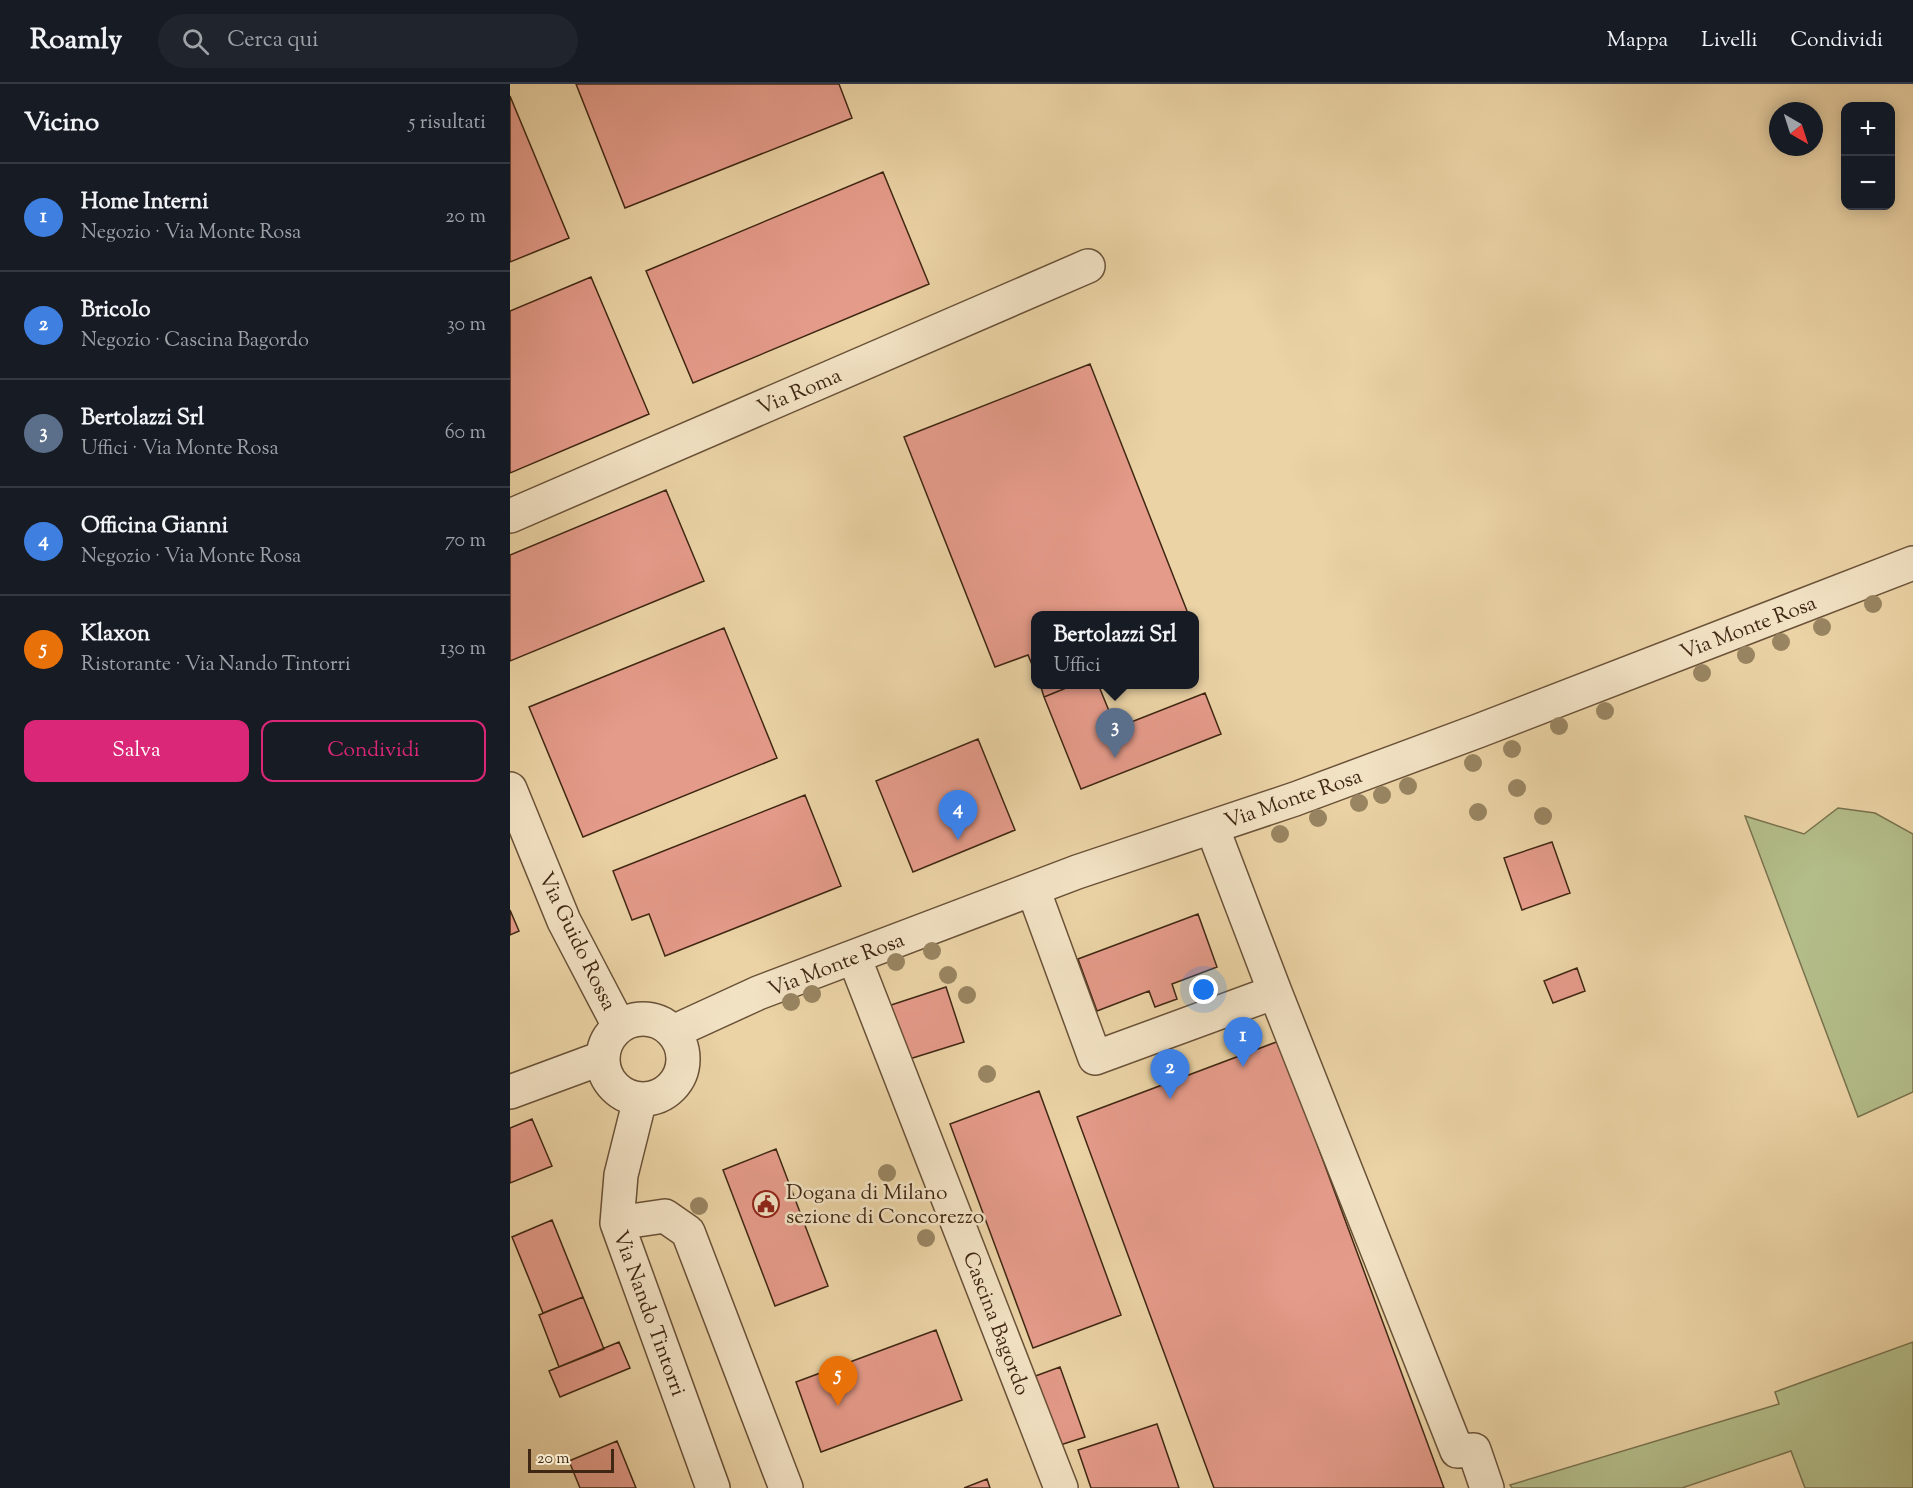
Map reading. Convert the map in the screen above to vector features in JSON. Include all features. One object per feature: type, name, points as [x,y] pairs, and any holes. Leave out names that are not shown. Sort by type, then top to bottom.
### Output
[{"type":"street","name":"Via Roma","points":[[510,516],[1088,266]]},
{"type":"street","name":"Via Monte Rosa","points":[[673,1032],[758,993],[1033,889],[1295,799],[1478,731],[1913,563]]},
{"type":"street","name":"Via Guido Rossa","points":[[510,789],[564,921],[619,1026]]},
{"type":"street","points":[[1212,827],[1457,1451],[1474,1450],[1487,1488]]},
{"type":"street","points":[[1033,889],[1095,1058],[1275,992]]},
{"type":"street","name":"Cascina Bagordo","points":[[854,957],[1061,1488]]},
{"type":"street","points":[[646,1018],[661,1022],[673,1032],[681,1046],[683,1063],[678,1079],[668,1090],[656,1097],[640,1099],[622,1094],[604,1072],[602,1058],[607,1040],[619,1026],[631,1020],[646,1018]]},
{"type":"street","points":[[510,1092],[602,1058]]},
{"type":"street","name":"Via Nando Tintorri","points":[[640,1099],[621,1175],[618,1223],[713,1488]]},
{"type":"street","points":[[618,1223],[665,1216],[688,1232],[786,1488]]},
{"type":"green space","points":[[1838,808],[1875,813],[1913,834],[1913,1092],[1858,1117],[1745,816],[1804,834]]},
{"type":"green space","points":[[1913,1342],[1913,1488],[1805,1488],[1791,1451],[1682,1488],[1512,1488],[1510,1485],[1779,1404],[1775,1392]]},
{"type":"building","points":[[576,84],[839,84],[852,118],[625,208]]},
{"type":"building","points":[[510,96],[569,238],[510,262]]},
{"type":"building","points":[[883,172],[929,284],[693,383],[646,271]]},
{"type":"building","points":[[591,277],[649,414],[510,473],[510,311]]},
{"type":"building","points":[[1090,364],[1187,611],[1031,611],[1031,662],[1028,655],[995,667],[904,437]]},
{"type":"building","points":[[666,490],[704,581],[510,661],[510,555]]},
{"type":"building","points":[[724,628],[777,758],[583,837],[529,707]]},
{"type":"building","points":[[1042,689],[1064,689],[1044,697]]},
{"type":"building","points":[[1064,689],[1100,689],[1116,728],[1205,693],[1221,734],[1081,789],[1044,697]]},
{"type":"building","points":[[978,739],[1015,830],[913,872],[876,781]]},
{"type":"building","points":[[805,795],[841,886],[665,956],[649,914],[632,920],[613,871]]},
{"type":"building","points":[[1552,842],[1570,893],[1522,910],[1504,858]]},
{"type":"building","points":[[510,910],[519,931],[510,935]]},
{"type":"building","points":[[1198,914],[1217,967],[1172,984],[1177,999],[1155,1007],[1149,991],[1097,1011],[1078,959]]},
{"type":"building","points":[[1577,968],[1585,991],[1553,1003],[1544,981]]},
{"type":"building","points":[[946,987],[964,1042],[903,1061],[885,1007]]},
{"type":"building","points":[[1279,1041],[1444,1488],[1214,1488],[1077,1117]]},
{"type":"building","points":[[1039,1091],[1121,1315],[1033,1348],[950,1124]]},
{"type":"building","points":[[532,1119],[552,1166],[510,1183],[510,1128]]},
{"type":"building","name":"Dogana di Milano sezione di Concorezzo","points":[[776,1149],[828,1286],[775,1306],[723,1170]]},
{"type":"building","points":[[552,1220],[583,1297],[543,1313],[512,1237]]},
{"type":"building","points":[[583,1297],[604,1349],[559,1367],[539,1315]]},
{"type":"building","points":[[936,1330],[962,1400],[821,1452],[796,1382]]},
{"type":"building","points":[[619,1342],[630,1368],[560,1397],[549,1371]]},
{"type":"building","points":[[1060,1367],[1085,1437],[1054,1447],[1030,1378]]},
{"type":"building","points":[[1157,1424],[1179,1488],[1091,1488],[1078,1450]]},
{"type":"building","points":[[617,1441],[636,1488],[580,1488],[569,1461]]},
{"type":"building","points":[[987,1479],[990,1488],[964,1488]]},
{"type":"place","name":"Bertolazzi Srl","points":[[1115,758]]},
{"type":"place","name":"Officina Gianni","points":[[958,840]]},
{"type":"place","name":"Home Interni","points":[[1243,1067]]},
{"type":"place","name":"BricoIo","points":[[1170,1099]]},
{"type":"place","name":"Dogana di Milano sezione di Concorezzo","points":[[766,1204]]},
{"type":"place","name":"Klaxon","points":[[838,1406]]}]
